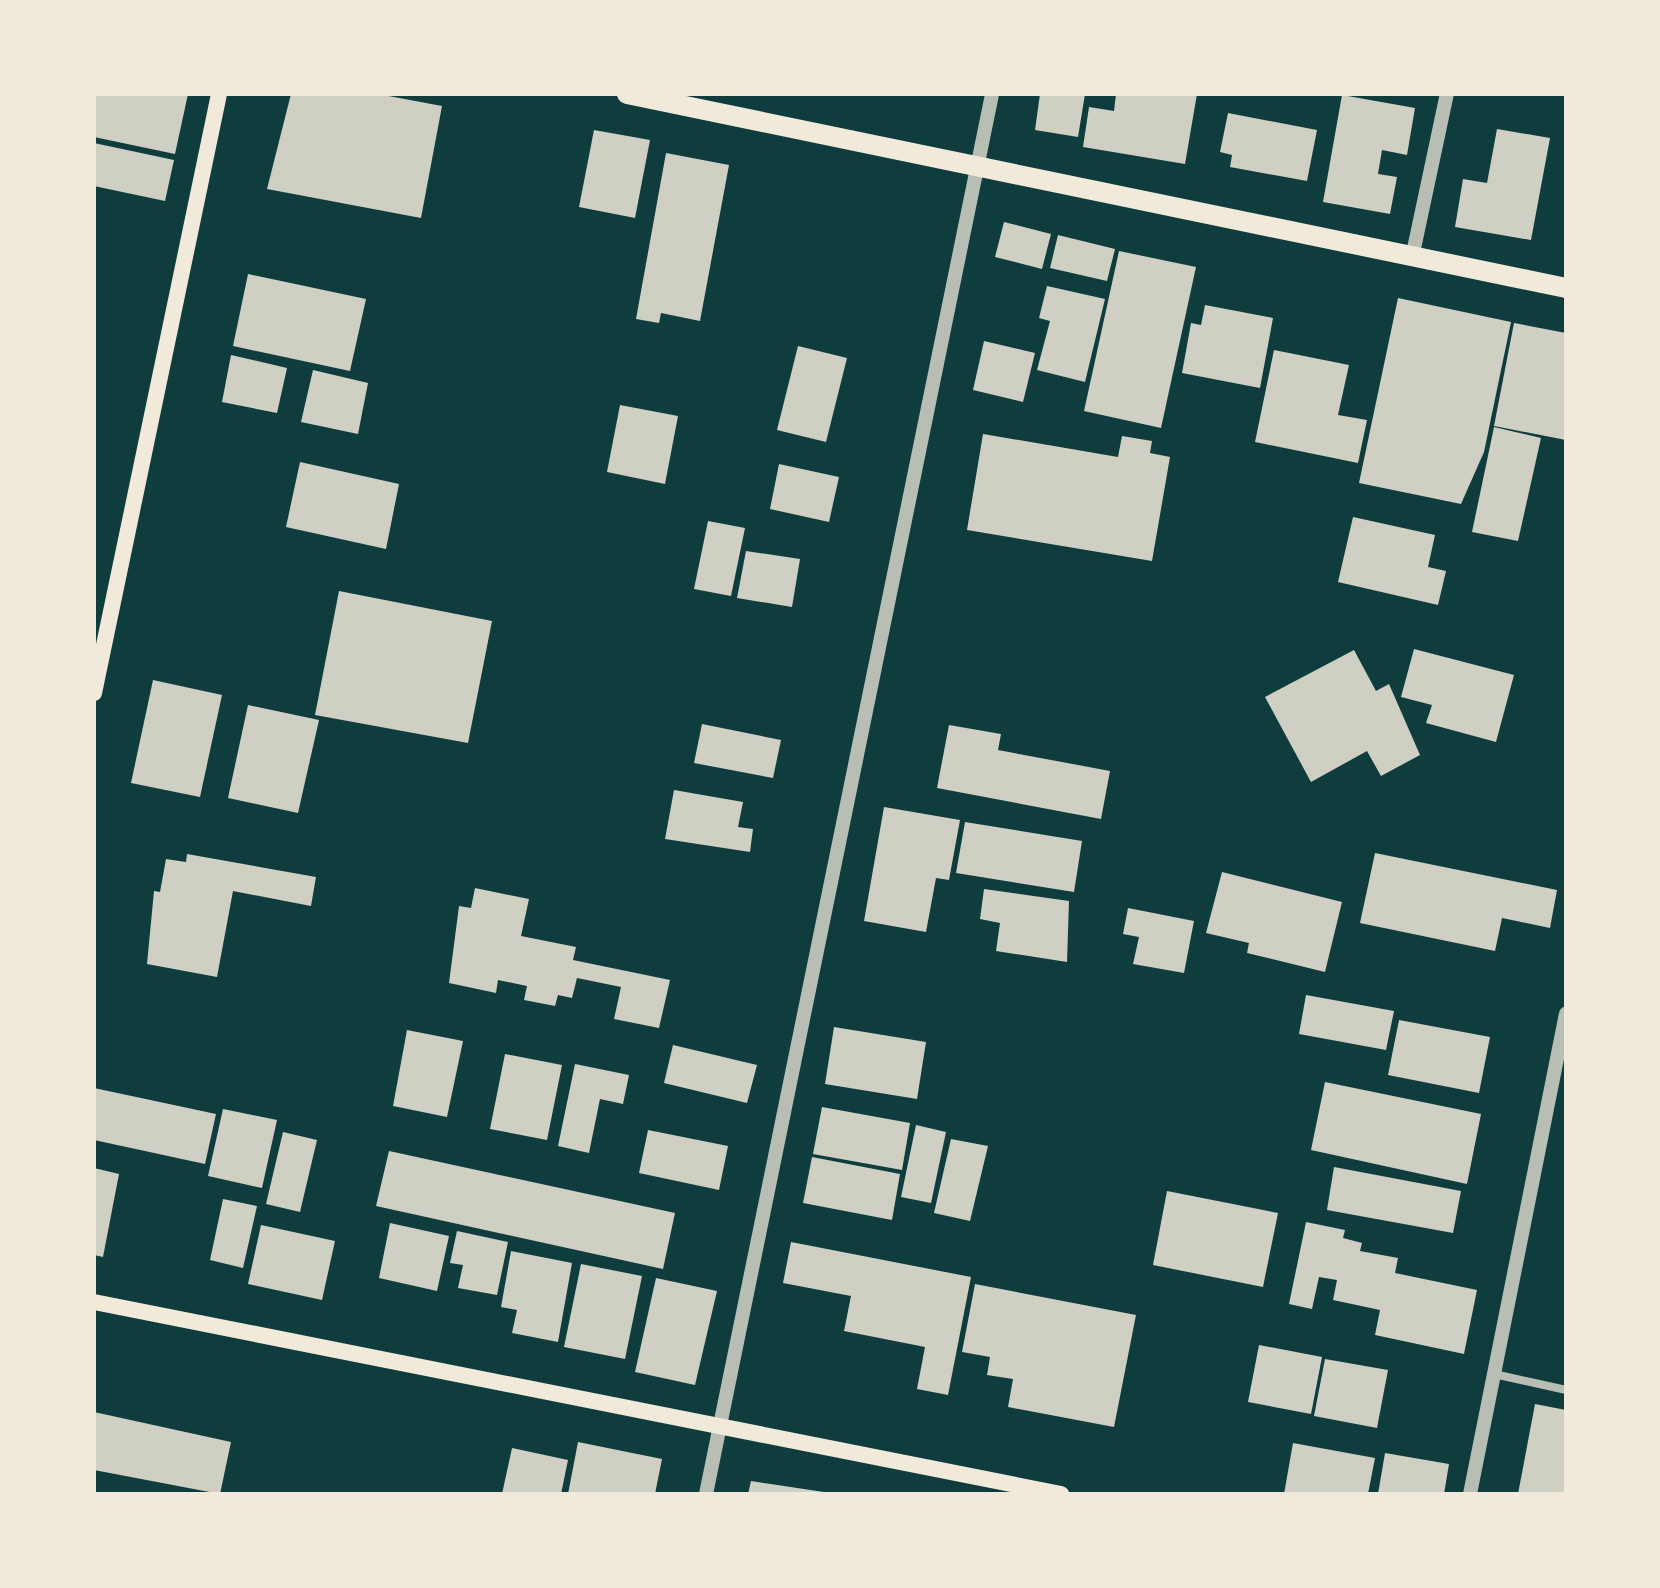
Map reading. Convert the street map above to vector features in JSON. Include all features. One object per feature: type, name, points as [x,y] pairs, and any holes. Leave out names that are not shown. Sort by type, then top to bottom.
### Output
[{"type":"main road","points":[[94,693],[219,94]]},
{"type":"main road","points":[[627,94],[1566,288]]},
{"type":"main road","points":[[94,1302],[721,1429],[1061,1494]]},
{"type":"street","points":[[706,1494],[992,94]]},
{"type":"street","points":[[1412,258],[1447,94]]},
{"type":"street","points":[[1470,1494],[1566,1014]]},
{"type":"street","points":[[1494,1374],[1566,1390]]},
{"type":"building","points":[[94,94],[188,94],[175,154],[94,137]]},
{"type":"building","points":[[291,94],[378,94],[442,106],[421,218],[267,189]]},
{"type":"building","points":[[1040,94],[1085,94],[1078,137],[1035,130]]},
{"type":"building","points":[[1116,94],[1197,94],[1185,164],[1083,147],[1089,107],[1114,111]]},
{"type":"building","points":[[1342,95],[1415,108],[1407,155],[1382,150],[1378,174],[1397,177],[1390,214],[1323,202]]},
{"type":"building","points":[[1228,113],[1317,130],[1307,181],[1230,167],[1232,155],[1220,152]]},
{"type":"building","points":[[1497,129],[1550,138],[1531,240],[1455,227],[1463,179],[1487,183]]},
{"type":"building","points":[[594,130],[650,140],[635,218],[579,207]]},
{"type":"building","points":[[94,143],[174,160],[165,201],[94,186]]},
{"type":"building","points":[[666,153],[729,165],[700,321],[661,313],[659,323],[636,319]]},
{"type":"building","points":[[1004,222],[1051,234],[1042,269],[995,257]]},
{"type":"building","points":[[1058,235],[1115,249],[1107,281],[1050,268]]},
{"type":"building","points":[[1119,251],[1196,267],[1161,428],[1084,411]]},
{"type":"building","points":[[248,274],[366,299],[350,371],[233,346]]},
{"type":"building","points":[[1047,286],[1105,299],[1085,382],[1037,370],[1050,321],[1039,318]]},
{"type":"building","points":[[1398,298],[1511,322],[1484,452],[1461,504],[1359,483]]},
{"type":"building","points":[[1205,305],[1273,318],[1260,388],[1182,373],[1191,323],[1201,325]]},
{"type":"building","points":[[1514,323],[1566,333],[1566,440],[1494,426]]},
{"type":"building","points":[[984,341],[1035,353],[1023,402],[973,390]]},
{"type":"building","points":[[798,346],[847,358],[826,442],[777,430]]},
{"type":"building","points":[[1274,350],[1349,365],[1338,415],[1367,420],[1358,463],[1255,442]]},
{"type":"building","points":[[231,355],[287,368],[277,413],[222,402]]},
{"type":"building","points":[[313,370],[368,383],[358,434],[301,422]]},
{"type":"building","points":[[620,405],[678,416],[665,484],[607,472]]},
{"type":"building","points":[[1494,427],[1541,438],[1518,541],[1472,532]]},
{"type":"building","points":[[983,434],[1118,457],[1122,436],[1152,441],[1150,453],[1170,457],[1152,561],[967,530]]},
{"type":"building","points":[[300,462],[399,484],[386,549],[286,527]]},
{"type":"building","points":[[779,464],[839,477],[829,522],[770,509]]},
{"type":"building","points":[[1353,517],[1435,535],[1428,567],[1446,571],[1438,605],[1338,582]]},
{"type":"building","points":[[708,521],[745,528],[731,596],[694,589]]},
{"type":"building","points":[[746,551],[800,559],[792,607],[737,598]]},
{"type":"building","points":[[339,591],[492,621],[468,743],[315,715]]},
{"type":"building","points":[[1414,649],[1514,675],[1496,742],[1426,723],[1432,705],[1401,697]]},
{"type":"building","points":[[1354,650],[1376,691],[1389,684],[1420,755],[1381,776],[1367,751],[1311,782],[1265,697]]},
{"type":"building","points":[[153,680],[222,695],[200,797],[131,783]]},
{"type":"building","points":[[248,705],[319,720],[298,813],[228,798]]},
{"type":"building","points":[[702,724],[781,740],[773,778],[694,763]]},
{"type":"building","points":[[949,725],[1001,734],[998,750],[1110,771],[1101,819],[937,788]]},
{"type":"building","points":[[674,790],[743,802],[738,827],[753,829],[750,852],[665,839]]},
{"type":"building","points":[[884,807],[960,820],[949,880],[936,878],[926,932],[864,921]]},
{"type":"building","points":[[965,822],[1082,841],[1074,892],[956,873]]},
{"type":"building","points":[[1375,853],[1557,890],[1550,928],[1502,918],[1495,951],[1360,923]]},
{"type":"building","points":[[187,854],[316,877],[311,906],[233,891],[217,977],[147,964],[154,891],[160,892],[166,859],[186,862]]},
{"type":"building","points":[[1222,872],[1342,902],[1325,972],[1247,953],[1249,943],[1206,933]]},
{"type":"building","points":[[475,888],[529,899],[521,936],[576,947],[573,960],[670,980],[659,1028],[614,1019],[621,987],[577,978],[572,998],[558,995],[555,1006],[524,1000],[527,986],[498,980],[496,993],[449,983],[459,906],[471,908]]},
{"type":"building","points":[[984,889],[1069,901],[1067,962],[996,951],[1000,923],[980,919]]},
{"type":"building","points":[[1128,908],[1194,921],[1184,973],[1133,964],[1139,937],[1123,934]]},
{"type":"building","points":[[1306,995],[1394,1011],[1386,1050],[1299,1034]]},
{"type":"building","points":[[1399,1020],[1490,1037],[1479,1093],[1388,1075]]},
{"type":"building","points":[[834,1027],[926,1042],[917,1099],[825,1084]]},
{"type":"building","points":[[407,1030],[463,1041],[447,1117],[393,1106]]},
{"type":"building","points":[[673,1045],[757,1065],[747,1103],[664,1083]]},
{"type":"building","points":[[505,1054],[562,1065],[547,1140],[490,1129]]},
{"type":"building","points":[[575,1064],[629,1075],[623,1104],[600,1099],[589,1153],[558,1146]]},
{"type":"building","points":[[1325,1082],[1481,1114],[1467,1184],[1311,1150]]},
{"type":"building","points":[[94,1088],[216,1114],[205,1164],[94,1140]]},
{"type":"building","points":[[822,1107],[910,1123],[902,1170],[813,1154]]},
{"type":"building","points":[[223,1109],[277,1120],[262,1188],[208,1176]]},
{"type":"building","points":[[916,1125],[946,1132],[931,1203],[901,1197]]},
{"type":"building","points":[[648,1130],[728,1146],[719,1190],[639,1173]]},
{"type":"building","points":[[283,1132],[317,1140],[300,1212],[266,1204]]},
{"type":"building","points":[[951,1139],[988,1146],[970,1221],[934,1213]]},
{"type":"building","points":[[389,1151],[675,1213],[663,1269],[376,1206]]},
{"type":"building","points":[[812,1157],[900,1174],[892,1220],[803,1203]]},
{"type":"building","points":[[1334,1167],[1461,1191],[1453,1233],[1327,1210]]},
{"type":"building","points":[[94,1168],[119,1174],[103,1257],[94,1255]]},
{"type":"building","points":[[1167,1191],[1278,1213],[1263,1287],[1153,1265]]},
{"type":"building","points":[[223,1199],[257,1206],[243,1268],[210,1260]]},
{"type":"building","points":[[1306,1222],[1345,1230],[1343,1238],[1362,1243],[1360,1251],[1398,1258],[1395,1273],[1477,1290],[1464,1354],[1375,1335],[1380,1310],[1333,1300],[1337,1280],[1319,1277],[1312,1309],[1289,1304]]},
{"type":"building","points":[[390,1223],[449,1236],[437,1291],[379,1278]]},
{"type":"building","points":[[261,1225],[335,1241],[322,1300],[248,1284]]},
{"type":"building","points":[[457,1231],[508,1242],[497,1295],[458,1288],[463,1265],[450,1263]]},
{"type":"building","points":[[791,1242],[971,1277],[948,1395],[917,1389],[925,1347],[844,1331],[851,1296],[783,1283]]},
{"type":"building","points":[[511,1251],[572,1263],[558,1342],[512,1333],[517,1310],[501,1307]]},
{"type":"building","points":[[581,1264],[642,1276],[625,1359],[564,1347]]},
{"type":"building","points":[[656,1278],[717,1291],[695,1385],[635,1372]]},
{"type":"building","points":[[975,1284],[1136,1315],[1114,1427],[1008,1407],[1013,1379],[987,1375],[990,1357],[962,1352]]},
{"type":"building","points":[[1259,1345],[1322,1357],[1311,1414],[1248,1402]]},
{"type":"building","points":[[1325,1359],[1388,1370],[1377,1428],[1314,1416]]},
{"type":"building","points":[[1535,1404],[1566,1410],[1566,1494],[1518,1494]]},
{"type":"building","points":[[94,1412],[231,1442],[220,1494],[94,1470]]},
{"type":"building","points":[[578,1442],[662,1459],[655,1494],[568,1494]]},
{"type":"building","points":[[1293,1443],[1375,1458],[1368,1494],[1284,1494]]},
{"type":"building","points":[[512,1448],[568,1460],[561,1494],[502,1494]]},
{"type":"building","points":[[1385,1453],[1449,1464],[1444,1494],[1378,1494]]},
{"type":"building","points":[[751,1481],[824,1492],[748,1494]]}]
